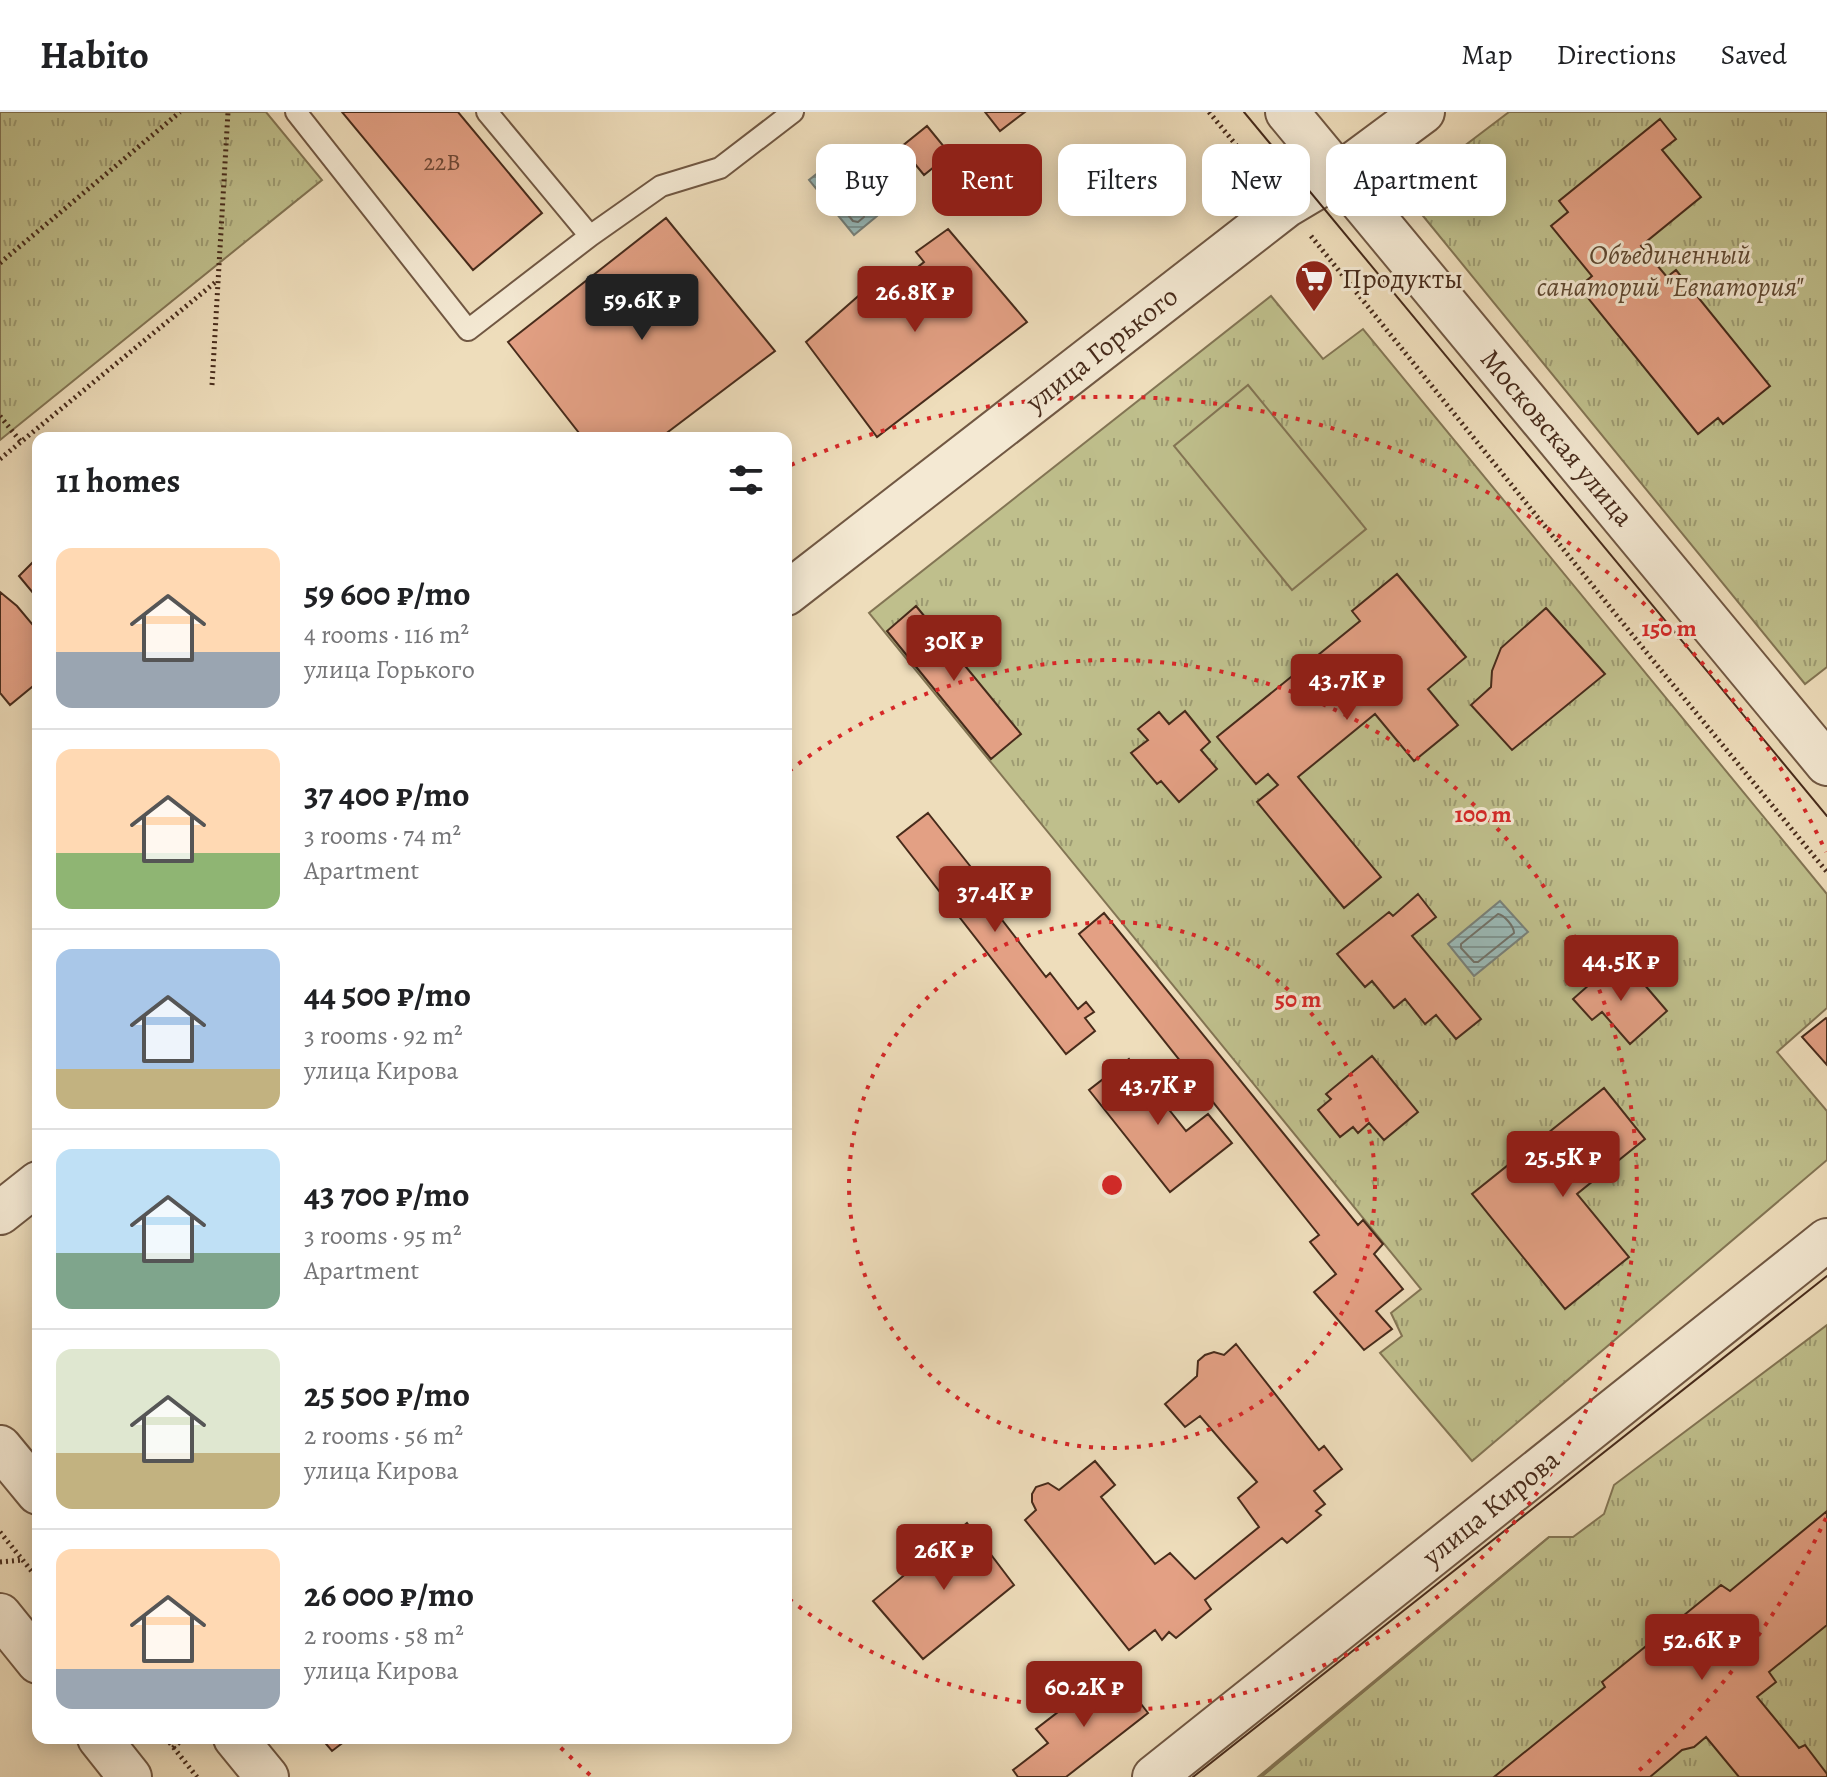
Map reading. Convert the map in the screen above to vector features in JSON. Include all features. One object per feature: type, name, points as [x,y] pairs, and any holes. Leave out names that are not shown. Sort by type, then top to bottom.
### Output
[{"type":"street","name":"Московская улица","points":[[1287,112],[1326,160]]},
{"type":"street","name":"улица Горького","points":[[1380,144],[1423,112]]},
{"type":"street","name":"улица Горького","points":[[792,589],[1273,216]]},
{"type":"street","name":"Московская улица","points":[[1372,216],[1827,764]]},
{"type":"street","points":[[0,1213],[32,1188]]},
{"type":"street","name":"улица Кирова","points":[[1154,1777],[1827,1240]]},
{"type":"street","points":[[0,1447],[32,1486]]},
{"type":"street","points":[[0,1615],[32,1655]]},
{"type":"street","points":[[104,1744],[130,1777]]},
{"type":"street","points":[[240,1744],[267,1777]]},
{"type":"lane","points":[[296,112],[468,330],[661,186],[720,168],[793,112]]},
{"type":"lane","points":[[487,112],[590,236]]},
{"type":"path","points":[[0,263],[180,112]]},
{"type":"path","points":[[212,385],[228,112]]},
{"type":"path","points":[[1209,112],[1235,144]]},
{"type":"path","points":[[1294,216],[1827,872]]},
{"type":"path","points":[[33,432],[218,280]]},
{"type":"path","points":[[0,416],[21,442]]},
{"type":"path","points":[[0,459],[32,433]]},
{"type":"path","points":[[0,1532],[32,1571]]},
{"type":"path","points":[[0,1562],[23,1560]]},
{"type":"path","points":[[170,1744],[197,1777]]},
{"type":"path","points":[[173,1748],[177,1744]]},
{"type":"green space","points":[[0,112],[266,112],[322,180],[0,440]]},
{"type":"green space","name":"Объединенный санаторий \"Евпатория\"","points":[[1509,112],[1827,112],[1827,667],[1805,684],[1423,216],[1506,216],[1506,144],[1467,144]]},
{"type":"green space","points":[[1271,296],[1323,359],[1363,329],[1827,894],[1827,1008],[1777,1052],[1827,1111],[1827,1160],[1472,1461],[1380,1353],[1402,1336],[1391,1313],[1421,1289],[869,613]]},
{"type":"green space","points":[[1248,385],[1366,529],[1292,590],[1174,446]]},
{"type":"green space","points":[[1827,1325],[1827,1777],[1261,1777],[1549,1537],[1573,1537],[1604,1514],[1614,1485]]},
{"type":"green space","points":[[1549,1537],[1261,1777],[1258,1777]]},
{"type":"water","points":[[816,174],[816,189],[809,180]]},
{"type":"water","points":[[838,216],[877,216],[854,235]]},
{"type":"water","points":[[1500,901],[1528,932],[1474,976],[1448,944]]},
{"type":"building","points":[[342,112],[458,112],[542,213],[473,270]]},
{"type":"building","points":[[985,112],[1025,112],[1000,131]]},
{"type":"building","points":[[1660,119],[1676,139],[1662,150],[1701,197],[1641,246],[1667,277],[1676,270],[1770,386],[1723,424],[1718,418],[1698,434],[1579,287],[1592,276],[1551,226],[1568,212],[1559,201]]},
{"type":"building","points":[[927,126],[942,144],[932,144],[932,169],[924,175],[916,165],[916,144],[905,144]]},
{"type":"building","points":[[666,218],[775,351],[668,432],[578,432],[508,342]]},
{"type":"building","points":[[948,229],[1027,322],[877,437],[806,342],[864,291],[873,303],[924,262],[916,252]]},
{"type":"building","points":[[32,563],[32,592],[19,576]]},
{"type":"building","points":[[1397,574],[1466,657],[1428,689],[1458,725],[1414,761],[1375,714],[1298,777],[1381,877],[1344,908],[1257,802],[1278,785],[1268,774],[1256,784],[1217,737],[1360,621],[1352,611]]},
{"type":"building","points":[[0,592],[32,624],[32,687],[10,705],[0,693]]},
{"type":"building","points":[[916,606],[1021,734],[991,759],[887,631]]},
{"type":"building","points":[[1546,608],[1605,674],[1512,750],[1471,705],[1491,687],[1492,671],[1501,648]]},
{"type":"building","points":[[1185,711],[1210,742],[1201,750],[1217,769],[1179,802],[1161,781],[1157,784],[1131,753],[1148,740],[1138,729],[1159,712],[1169,724]]},
{"type":"building","points":[[928,813],[978,876],[972,881],[1046,977],[1050,973],[1078,1009],[1086,1002],[1094,1012],[1085,1018],[1095,1031],[1066,1054],[897,837]]},
{"type":"building","points":[[1418,894],[1436,917],[1412,936],[1481,1019],[1456,1039],[1436,1015],[1425,1024],[1405,999],[1394,1008],[1372,981],[1365,987],[1337,954],[1389,912],[1393,916]]},
{"type":"building","points":[[1104,913],[1358,1225],[1363,1220],[1383,1244],[1374,1254],[1403,1289],[1376,1311],[1392,1329],[1364,1350],[1314,1292],[1336,1274],[1310,1242],[1319,1235],[1079,934]]},
{"type":"building","points":[[1615,962],[1631,981],[1637,976],[1667,1011],[1630,1044],[1602,1012],[1592,1020],[1573,999]]},
{"type":"building","points":[[1827,1019],[1827,1065],[1802,1037]]},
{"type":"building","points":[[1372,1056],[1418,1112],[1384,1140],[1369,1123],[1358,1133],[1353,1127],[1340,1137],[1318,1110],[1331,1099],[1326,1094]]},
{"type":"building","points":[[1129,1059],[1186,1131],[1208,1114],[1232,1143],[1170,1192],[1089,1090]]},
{"type":"building","points":[[1604,1088],[1645,1139],[1577,1194],[1629,1257],[1565,1309],[1472,1194]]},
{"type":"building","points":[[1236,1344],[1319,1450],[1324,1446],[1342,1469],[1314,1491],[1325,1504],[1316,1511],[1321,1515],[1287,1543],[1282,1538],[1205,1600],[1211,1609],[1176,1638],[1169,1632],[1162,1640],[1155,1630],[1129,1650],[1025,1520],[1036,1510],[1032,1494],[1036,1487],[1048,1483],[1059,1490],[1095,1461],[1115,1485],[1101,1497],[1155,1564],[1170,1553],[1195,1579],[1259,1527],[1238,1498],[1257,1482],[1200,1416],[1185,1427],[1165,1404],[1197,1376],[1198,1361],[1205,1355],[1214,1352],[1224,1355]]},
{"type":"building","points":[[1827,1511],[1827,1625],[1769,1672],[1776,1682],[1757,1697],[1799,1748],[1805,1745],[1827,1777],[1739,1777],[1706,1737],[1694,1747],[1682,1750],[1650,1777],[1494,1777],[1605,1687],[1602,1682],[1721,1585],[1730,1591]]},
{"type":"building","points":[[967,1523],[1014,1585],[923,1659],[873,1601]]},
{"type":"building","points":[[1114,1669],[1148,1713],[1066,1777],[1018,1777],[1013,1770],[1048,1743],[1036,1729]]},
{"type":"building","points":[[326,1744],[341,1744],[332,1751]]},
{"type":"tram line","points":[[1244,112],[1827,816]]},
{"type":"tram line","points":[[1193,1777],[1827,1276]]},
{"type":"place","name":"Продукты","points":[[1314,313]]}]
